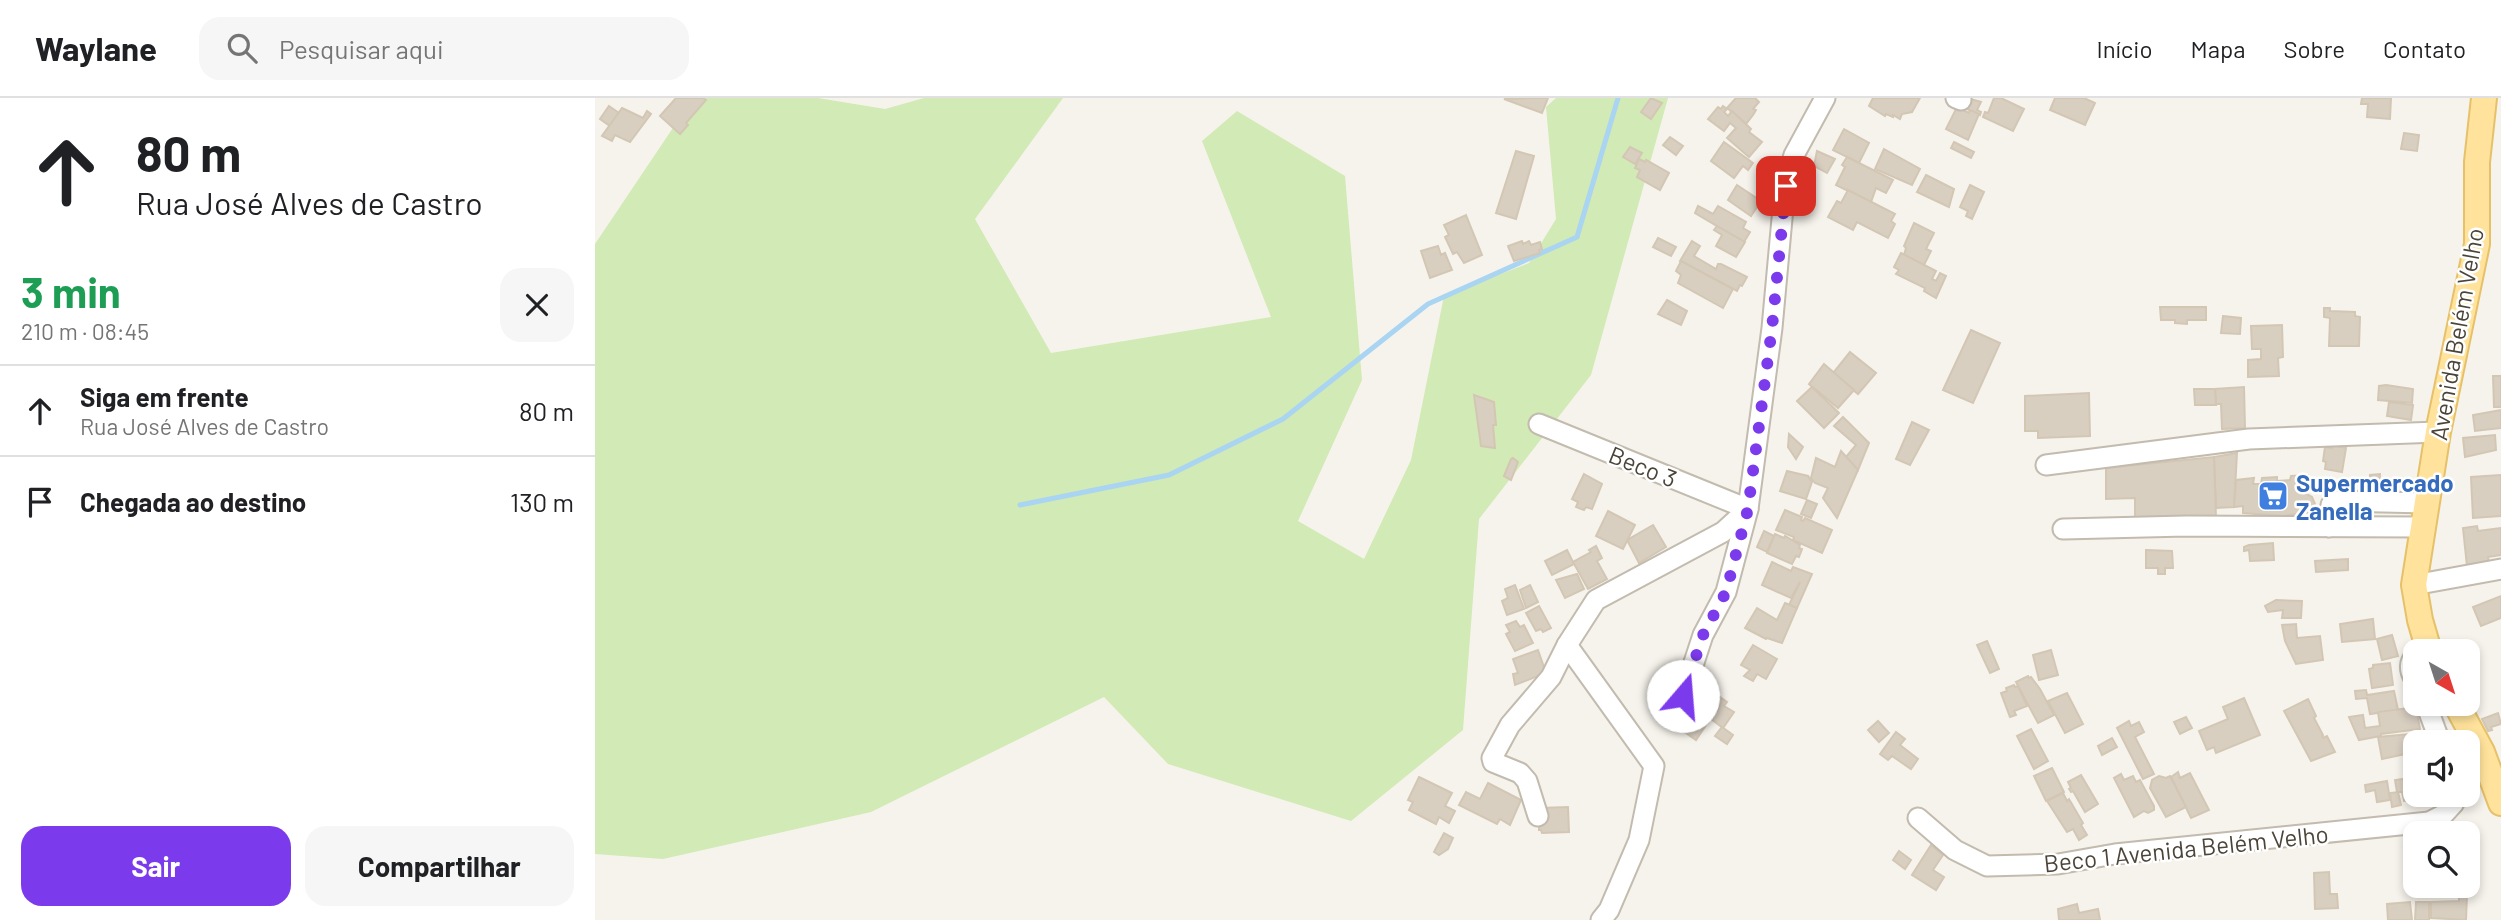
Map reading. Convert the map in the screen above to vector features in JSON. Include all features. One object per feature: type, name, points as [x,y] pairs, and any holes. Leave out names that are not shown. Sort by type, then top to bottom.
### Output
[{"type":"main road","name":"Avenida Belém Velho","points":[[2422,639],[2414,585],[2438,432],[2477,244],[2477,162],[2484,98]]},
{"type":"main road","points":[[2462,716],[2481,752],[2501,803]]},
{"type":"street","points":[[1683,696],[1703,635],[1726,592],[1748,509],[1772,328],[1786,186],[1794,155],[1825,98]]},
{"type":"street","name":"Beco 3","points":[[1539,424],[1748,509]]},
{"type":"street","points":[[2046,465],[2249,439],[2438,432]]},
{"type":"street","points":[[2063,529],[2329,527],[2331,505],[2337,501],[2425,515]]},
{"type":"street","points":[[1538,817],[1527,781],[1520,773],[1497,766],[1492,758],[1510,725],[1551,677],[1567,645],[1596,600],[1723,532],[1748,509]]},
{"type":"street","points":[[2414,585],[2501,569]]},
{"type":"street","points":[[1567,645],[1654,766],[1639,840],[1609,910],[1601,920]]},
{"type":"street","name":"Beco 1 Avenida Belém Velho","points":[[1918,818],[1955,850],[1987,866],[2058,864],[2115,854],[2429,822],[2443,815],[2451,807]]},
{"type":"green space","points":[[693,98],[818,98],[885,109],[924,98],[1063,98],[975,219],[1051,353],[1271,317],[1202,141],[1237,111],[1345,176],[1362,380],[1298,521],[1364,559],[1411,460],[1444,296],[1529,263],[1556,219],[1546,107],[1556,98],[1668,98],[1591,375],[1479,519],[1463,730],[1351,821],[1168,764],[1104,697],[871,812],[663,859],[595,854],[595,244]]},
{"type":"building","points":[[676,98],[706,100],[680,134],[660,116]]},
{"type":"building","points":[[1548,98],[1542,113],[1504,99]]},
{"type":"building","points":[[1651,98],[1662,103],[1651,119],[1641,112]]},
{"type":"building","points":[[1736,98],[1755,98],[1759,102],[1746,124],[1727,108]]},
{"type":"building","points":[[1873,98],[1920,98],[1912,112],[1902,114],[1900,119],[1893,115],[1885,116],[1869,106]]},
{"type":"building","points":[[1967,98],[1981,102],[1977,110],[1981,112],[1980,115],[1963,107]]},
{"type":"building","points":[[1994,98],[2001,98],[2024,109],[2013,131],[1983,117],[1985,112],[1988,113]]},
{"type":"building","points":[[2055,98],[2084,98],[2095,103],[2085,125],[2050,110]]},
{"type":"building","points":[[2362,98],[2391,98],[2390,119],[2367,117],[2368,104],[2361,104]]},
{"type":"building","points":[[609,106],[619,113],[610,126],[600,119]]},
{"type":"building","points":[[1723,106],[1727,109],[1724,112],[1728,116],[1732,111],[1751,129],[1749,132],[1762,142],[1749,157],[1727,138],[1736,128],[1730,123],[1724,131],[1708,119],[1718,107],[1721,109]]},
{"type":"building","points":[[1957,107],[1979,114],[1968,140],[1946,129]]},
{"type":"building","points":[[622,108],[643,118],[647,111],[651,114],[630,142],[615,135],[612,141],[602,136]]},
{"type":"building","points":[[1844,129],[1869,143],[1859,163],[1833,150]]},
{"type":"building","points":[[2404,133],[2419,135],[2417,151],[2401,149]]},
{"type":"building","points":[[1670,137],[1683,146],[1676,155],[1663,145]]},
{"type":"building","points":[[1724,142],[1753,163],[1748,170],[1743,166],[1734,178],[1711,161]]},
{"type":"building","points":[[1954,142],[1974,152],[1971,158],[1951,148]]},
{"type":"building","points":[[1630,147],[1642,153],[1635,164],[1623,157]]},
{"type":"building","points":[[1884,149],[1920,169],[1912,185],[1875,169]]},
{"type":"building","points":[[1516,151],[1534,156],[1516,219],[1496,213]]},
{"type":"building","points":[[1817,151],[1835,159],[1827,173],[1814,166]]},
{"type":"building","points":[[1847,157],[1893,180],[1886,193],[1876,188],[1871,202],[1836,185]]},
{"type":"building","points":[[1639,159],[1669,173],[1660,190],[1637,177],[1640,170],[1635,168]]},
{"type":"building","points":[[1926,175],[1954,189],[1949,207],[1917,192]]},
{"type":"building","points":[[1737,185],[1761,201],[1751,216],[1728,200]]},
{"type":"building","points":[[1970,185],[1984,192],[1972,219],[1966,216],[1968,211],[1960,207]]},
{"type":"building","points":[[1848,190],[1895,214],[1891,221],[1895,224],[1888,238],[1857,222],[1853,230],[1828,217],[1837,201],[1841,203]]},
{"type":"building","points":[[1698,206],[1713,214],[1718,206],[1746,222],[1743,228],[1750,232],[1744,242],[1695,213]]},
{"type":"building","points":[[1466,215],[1482,255],[1464,263],[1457,252],[1453,254],[1445,237],[1449,235],[1444,225]]},
{"type":"building","points":[[1914,223],[1934,233],[1926,249],[1931,251],[1924,265],[1904,255],[1904,246]]},
{"type":"building","points":[[1717,226],[1745,242],[1736,257],[1716,246],[1722,235],[1714,230]]},
{"type":"building","points":[[1658,238],[1676,247],[1671,256],[1653,247]]},
{"type":"building","points":[[1522,241],[1523,244],[1529,241],[1531,245],[1540,242],[1540,253],[1514,261],[1508,246]]},
{"type":"building","points":[[1692,241],[1700,246],[1694,256],[1716,269],[1718,264],[1721,264],[1747,277],[1737,291],[1680,261]]},
{"type":"building","points":[[1438,246],[1441,255],[1445,253],[1452,270],[1430,278],[1421,251]]},
{"type":"building","points":[[1901,253],[1936,271],[1932,279],[1936,281],[1940,273],[1946,276],[1936,298],[1924,291],[1925,288],[1896,274],[1899,270],[1894,267]]},
{"type":"building","points":[[1681,261],[1733,289],[1723,308],[1678,283],[1681,275],[1676,271]]},
{"type":"building","points":[[1667,300],[1687,311],[1681,325],[1658,314]]},
{"type":"building","points":[[2160,307],[2206,307],[2206,320],[2187,320],[2187,324],[2175,323],[2175,320],[2161,320]]},
{"type":"building","points":[[2324,308],[2330,308],[2330,311],[2355,312],[2355,316],[2360,317],[2359,346],[2329,346],[2330,318],[2324,317]]},
{"type":"building","points":[[2223,316],[2241,318],[2240,334],[2221,333]]},
{"type":"building","points":[[2282,325],[2283,357],[2278,358],[2279,376],[2248,377],[2248,360],[2261,359],[2261,349],[2252,349],[2251,326]]},
{"type":"building","points":[[1971,330],[2000,343],[1973,403],[1943,390]]},
{"type":"building","points":[[1850,352],[1876,373],[1858,394],[1833,373]]},
{"type":"building","points":[[1824,364],[1854,390],[1838,408],[1809,384]]},
{"type":"building","points":[[2493,376],[2501,376],[2501,407],[2494,407]]},
{"type":"building","points":[[2379,386],[2413,389],[2412,403],[2378,400]]},
{"type":"building","points":[[1812,387],[1839,413],[1824,428],[1797,401]]},
{"type":"building","points":[[2244,387],[2245,428],[2222,429],[2221,404],[2216,404],[2215,389]]},
{"type":"building","points":[[2194,389],[2215,389],[2216,405],[2195,405]]},
{"type":"building","points":[[2089,393],[2090,436],[2038,438],[2038,431],[2025,431],[2025,396]]},
{"type":"building","points":[[1474,395],[1494,402],[1495,448],[1481,446]]},
{"type":"building","points":[[2389,402],[2413,405],[2411,420],[2387,416]]},
{"type":"building","points":[[2501,410],[2501,428],[2475,431],[2473,415]]},
{"type":"building","points":[[1843,417],[1869,443],[1858,470],[1846,457],[1856,445],[1834,426]]},
{"type":"building","points":[[1912,422],[1929,430],[1910,465],[1896,459]]},
{"type":"building","points":[[1789,434],[1803,447],[1796,459],[1788,447]]},
{"type":"building","points":[[2495,435],[2496,450],[2465,457],[2463,438]]},
{"type":"building","points":[[2332,445],[2346,448],[2342,472],[2325,469],[2325,447],[2332,448]]},
{"type":"building","points":[[1841,451],[1858,470],[1837,518],[1823,498],[1828,488],[1815,483],[1811,478],[1816,458],[1835,467]]},
{"type":"building","points":[[2237,453],[2234,507],[2216,508],[2214,457]]},
{"type":"building","points":[[2214,457],[2216,518],[2135,522],[2135,498],[2106,499],[2106,468]]},
{"type":"building","points":[[1513,458],[1518,462],[1511,480],[1504,476]]},
{"type":"building","points":[[1787,471],[1808,476],[1812,482],[1806,499],[1780,491]]},
{"type":"building","points":[[1584,474],[1602,484],[1592,509],[1586,507],[1584,510],[1576,507],[1578,502],[1572,499]]},
{"type":"building","points":[[2380,474],[2379,494],[2369,494],[2370,475]]},
{"type":"building","name":"Supermercado Zanella","points":[[2308,475],[2305,493],[2312,497],[2315,504],[2310,512],[2283,516],[2243,513],[2243,506],[2234,507],[2236,480],[2254,478],[2253,484],[2261,484],[2262,478],[2277,477],[2277,481],[2290,480],[2291,476]]},
{"type":"building","points":[[2501,475],[2501,516],[2473,518],[2471,477]]},
{"type":"building","points":[[1807,500],[1817,504],[1811,518],[1801,514]]},
{"type":"building","points":[[1785,510],[1802,517],[1803,521],[1805,518],[1832,530],[1822,553],[1776,530]]},
{"type":"building","points":[[1608,511],[1635,525],[1623,549],[1596,536]]},
{"type":"building","points":[[1653,525],[1666,547],[1639,563],[1629,539]]},
{"type":"building","points":[[2477,526],[2478,531],[2501,528],[2501,555],[2488,557],[2489,563],[2467,566],[2463,528]]},
{"type":"building","points":[[1764,531],[1774,536],[1767,552],[1757,547]]},
{"type":"building","points":[[1775,534],[1784,538],[1785,536],[1800,545],[1799,548],[1802,549],[1799,557],[1796,556],[1792,564],[1767,553]]},
{"type":"building","points":[[2273,543],[2274,560],[2250,561],[2249,550],[2244,551],[2244,547],[2249,545]]},
{"type":"building","points":[[1596,546],[1602,558],[1597,561],[1607,579],[1588,589],[1573,562]]},
{"type":"building","points":[[1567,550],[1574,564],[1552,575],[1545,561]]},
{"type":"building","points":[[2146,550],[2172,551],[2173,568],[2165,568],[2165,574],[2158,574],[2158,568],[2146,568]]},
{"type":"building","points":[[2348,559],[2348,570],[2316,572],[2315,561]]},
{"type":"building","points":[[1772,562],[1791,571],[1793,567],[1812,574],[1797,608],[1789,605],[1800,582],[1791,598],[1762,585]]},
{"type":"building","points":[[1577,574],[1584,589],[1565,598],[1556,580]]},
{"type":"building","points":[[1515,585],[1524,609],[1507,615],[1502,601],[1508,598],[1505,589]]},
{"type":"building","points":[[1530,585],[1538,602],[1526,608],[1520,590]]},
{"type":"building","points":[[2501,596],[2501,618],[2481,626],[2473,607]]},
{"type":"building","points":[[2276,600],[2302,601],[2301,618],[2282,618],[2283,610],[2268,612],[2265,606]]},
{"type":"building","points":[[1785,603],[1797,608],[1782,643],[1766,639],[1745,628],[1757,608],[1777,620]]},
{"type":"building","points":[[1539,606],[1551,628],[1543,632],[1541,629],[1536,631],[1526,613]]},
{"type":"building","points":[[2373,619],[2375,639],[2342,642],[2340,624]]},
{"type":"building","points":[[1516,621],[1520,627],[1524,625],[1533,643],[1515,651],[1506,634],[1510,632],[1506,625]]},
{"type":"building","points":[[2296,624],[2297,638],[2320,636],[2323,660],[2296,664],[2285,641],[2282,625]]},
{"type":"building","points":[[2392,635],[2398,656],[2382,660],[2377,639]]},
{"type":"building","points":[[1987,641],[1999,669],[1990,673],[1977,645]]},
{"type":"building","points":[[1753,645],[1777,659],[1766,679],[1757,674],[1753,681],[1744,676],[1750,670],[1741,665]]},
{"type":"building","points":[[1538,650],[1546,673],[1515,685],[1513,674],[1518,673],[1513,659]]},
{"type":"building","points":[[2051,650],[2058,675],[2039,680],[2033,655]]},
{"type":"building","points":[[2390,663],[2393,685],[2372,688],[2369,669],[2373,668],[2373,665]]},
{"type":"building","points":[[2028,676],[2040,689],[2054,715],[2038,723],[2016,682]]},
{"type":"building","points":[[1703,685],[1727,702],[1724,706],[1734,712],[1723,728],[1690,703]]},
{"type":"building","points":[[2014,685],[2018,686],[2027,706],[2014,711],[2016,715],[2010,717],[2001,693]]},
{"type":"building","points":[[2366,690],[2367,695],[2394,691],[2398,710],[2370,714],[2367,698],[2356,699],[2355,691]]},
{"type":"building","points":[[2067,693],[2083,724],[2065,733],[2048,701]]},
{"type":"building","points":[[2244,698],[2260,735],[2216,753],[2214,747],[2207,750],[2199,731],[2228,719],[2223,707]]},
{"type":"building","points":[[2308,699],[2323,738],[2327,736],[2335,752],[2311,761],[2284,711]]},
{"type":"building","points":[[1690,705],[1710,719],[1696,740],[1673,724],[1684,708],[1687,710]]},
{"type":"building","points":[[2403,709],[2403,716],[2418,716],[2420,729],[2359,740],[2349,717],[2363,715],[2365,728],[2380,726],[2378,712]]},
{"type":"building","points":[[2498,713],[2501,724],[2488,731],[2482,719]]},
{"type":"building","points":[[2186,717],[2192,728],[2180,734],[2174,722]]},
{"type":"building","points":[[1878,721],[1889,733],[1879,742],[1868,730]]},
{"type":"building","points":[[2129,721],[2131,726],[2139,722],[2144,732],[2135,737],[2154,774],[2143,779],[2117,728]]},
{"type":"building","points":[[1722,727],[1733,735],[1727,744],[1715,736]]},
{"type":"building","points":[[2031,729],[2048,761],[2034,769],[2017,736]]},
{"type":"building","points":[[1896,732],[1905,739],[1900,745],[1918,759],[1911,769],[1892,756],[1888,760],[1880,754]]},
{"type":"building","points":[[2403,735],[2403,755],[2382,759],[2378,737]]},
{"type":"building","points":[[2112,738],[2117,747],[2102,755],[2098,746]]},
{"type":"building","points":[[2052,768],[2064,792],[2046,801],[2034,776]]},
{"type":"building","points":[[2178,772],[2180,778],[2190,773],[2209,810],[2191,818],[2171,777]]},
{"type":"building","points":[[2121,774],[2124,780],[2133,776],[2136,782],[2140,780],[2154,810],[2148,813],[2144,811],[2134,817],[2114,778]]},
{"type":"building","points":[[2081,775],[2098,804],[2085,812],[2073,791],[2069,789],[2071,788],[2068,782]]},
{"type":"building","points":[[2159,776],[2170,776],[2186,807],[2166,817],[2150,788],[2152,780]]},
{"type":"building","points":[[1419,777],[1452,793],[1445,806],[1455,811],[1449,823],[1439,817],[1436,824],[1409,810],[1413,802],[1408,800]]},
{"type":"building","points":[[2403,779],[2403,796],[2402,792],[2397,792],[2395,780]]},
{"type":"building","points":[[2387,781],[2390,800],[2377,802],[2375,790],[2366,792],[2365,785]]},
{"type":"building","points":[[1488,783],[1521,800],[1510,825],[1500,819],[1497,824],[1459,805],[1466,792],[1480,799]]},
{"type":"building","points":[[2398,792],[2401,805],[2392,807],[2390,793]]},
{"type":"building","points":[[2063,793],[2083,823],[2081,825],[2087,835],[2079,840],[2073,829],[2067,832],[2047,801]]},
{"type":"building","points":[[1568,807],[1569,832],[1542,833],[1539,830],[1540,808]]},
{"type":"building","points":[[1444,833],[1453,838],[1448,849],[1439,855],[1434,852]]},
{"type":"building","points":[[1931,845],[1943,855],[1933,870],[1944,877],[1936,890],[1912,875]]},
{"type":"building","points":[[1899,851],[1911,860],[1905,869],[1893,860]]},
{"type":"building","points":[[2329,872],[2330,894],[2337,894],[2338,908],[2315,909],[2314,873]]},
{"type":"building","points":[[2459,898],[2467,898],[2466,920],[2431,918],[2431,902],[2459,901]]},
{"type":"building","points":[[2410,902],[2412,920],[2388,920],[2387,904]]},
{"type":"building","points":[[2416,902],[2429,902],[2429,920],[2415,920]]},
{"type":"building","points":[[2077,904],[2079,913],[2098,909],[2100,920],[2059,920],[2058,909]]},
{"type":"waterway","points":[[1020,505],[1169,475],[1283,419],[1428,304],[1577,237],[1618,98]]},
{"type":"place","name":"Supermercado Zanella","points":[[2273,496]]},
{"type":"route","points":[[1683,696],[1703,635],[1726,592],[1748,509],[1772,328],[1786,186]]}]
